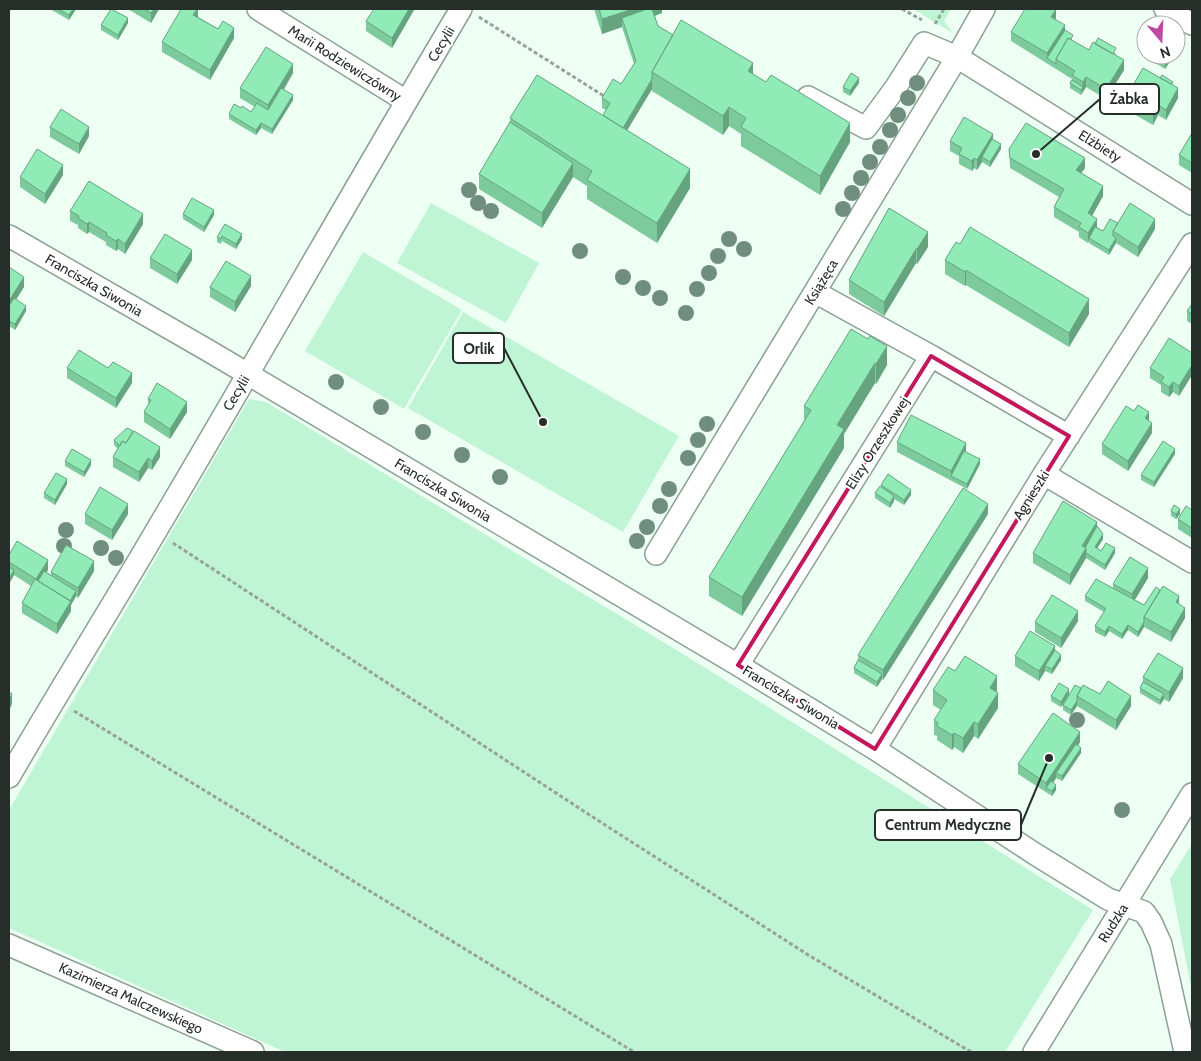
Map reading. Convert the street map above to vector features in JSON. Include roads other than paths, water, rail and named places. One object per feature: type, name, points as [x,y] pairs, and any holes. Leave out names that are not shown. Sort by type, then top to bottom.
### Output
[{"type":"street","name":"Marii Rodziewiczówny","points":[[258,9],[406,100]]},
{"type":"street","name":"Książęca","points":[[656,554],[957,57],[984,9]]},
{"type":"street","points":[[1165,9],[1192,24]]},
{"type":"street","name":"Cecylii","points":[[9,777],[54,699],[156,532],[406,100],[468,11]]},
{"type":"street","name":"Elżbiety","points":[[808,97],[866,128],[896,87],[924,43],[957,57],[1192,204]]},
{"type":"street","name":"Franciszka Siwonia","points":[[9,236],[247,374],[738,665],[876,749],[1113,902],[1144,912],[1152,922],[1157,934],[1185,1052]]},
{"type":"street","name":"Agnieszki","points":[[876,749],[1044,474],[1192,244]]},
{"type":"street","points":[[815,292],[931,356],[1069,436]]},
{"type":"street","name":"Elizy Orzeszkowej","points":[[738,665],[931,356]]},
{"type":"street","points":[[1044,474],[1192,562]]},
{"type":"street","name":"Rudzka","points":[[1034,1052],[1192,794]]},
{"type":"street","name":"Kazimierza Malczewskiego","points":[[9,945],[253,1052]]},
{"type":"place","name":"Żabka","points":[[1036,154]]},
{"type":"place","name":"Orlik","points":[[543,422]]},
{"type":"place","name":"Centrum Medyczne","points":[[1049,758]]}]
